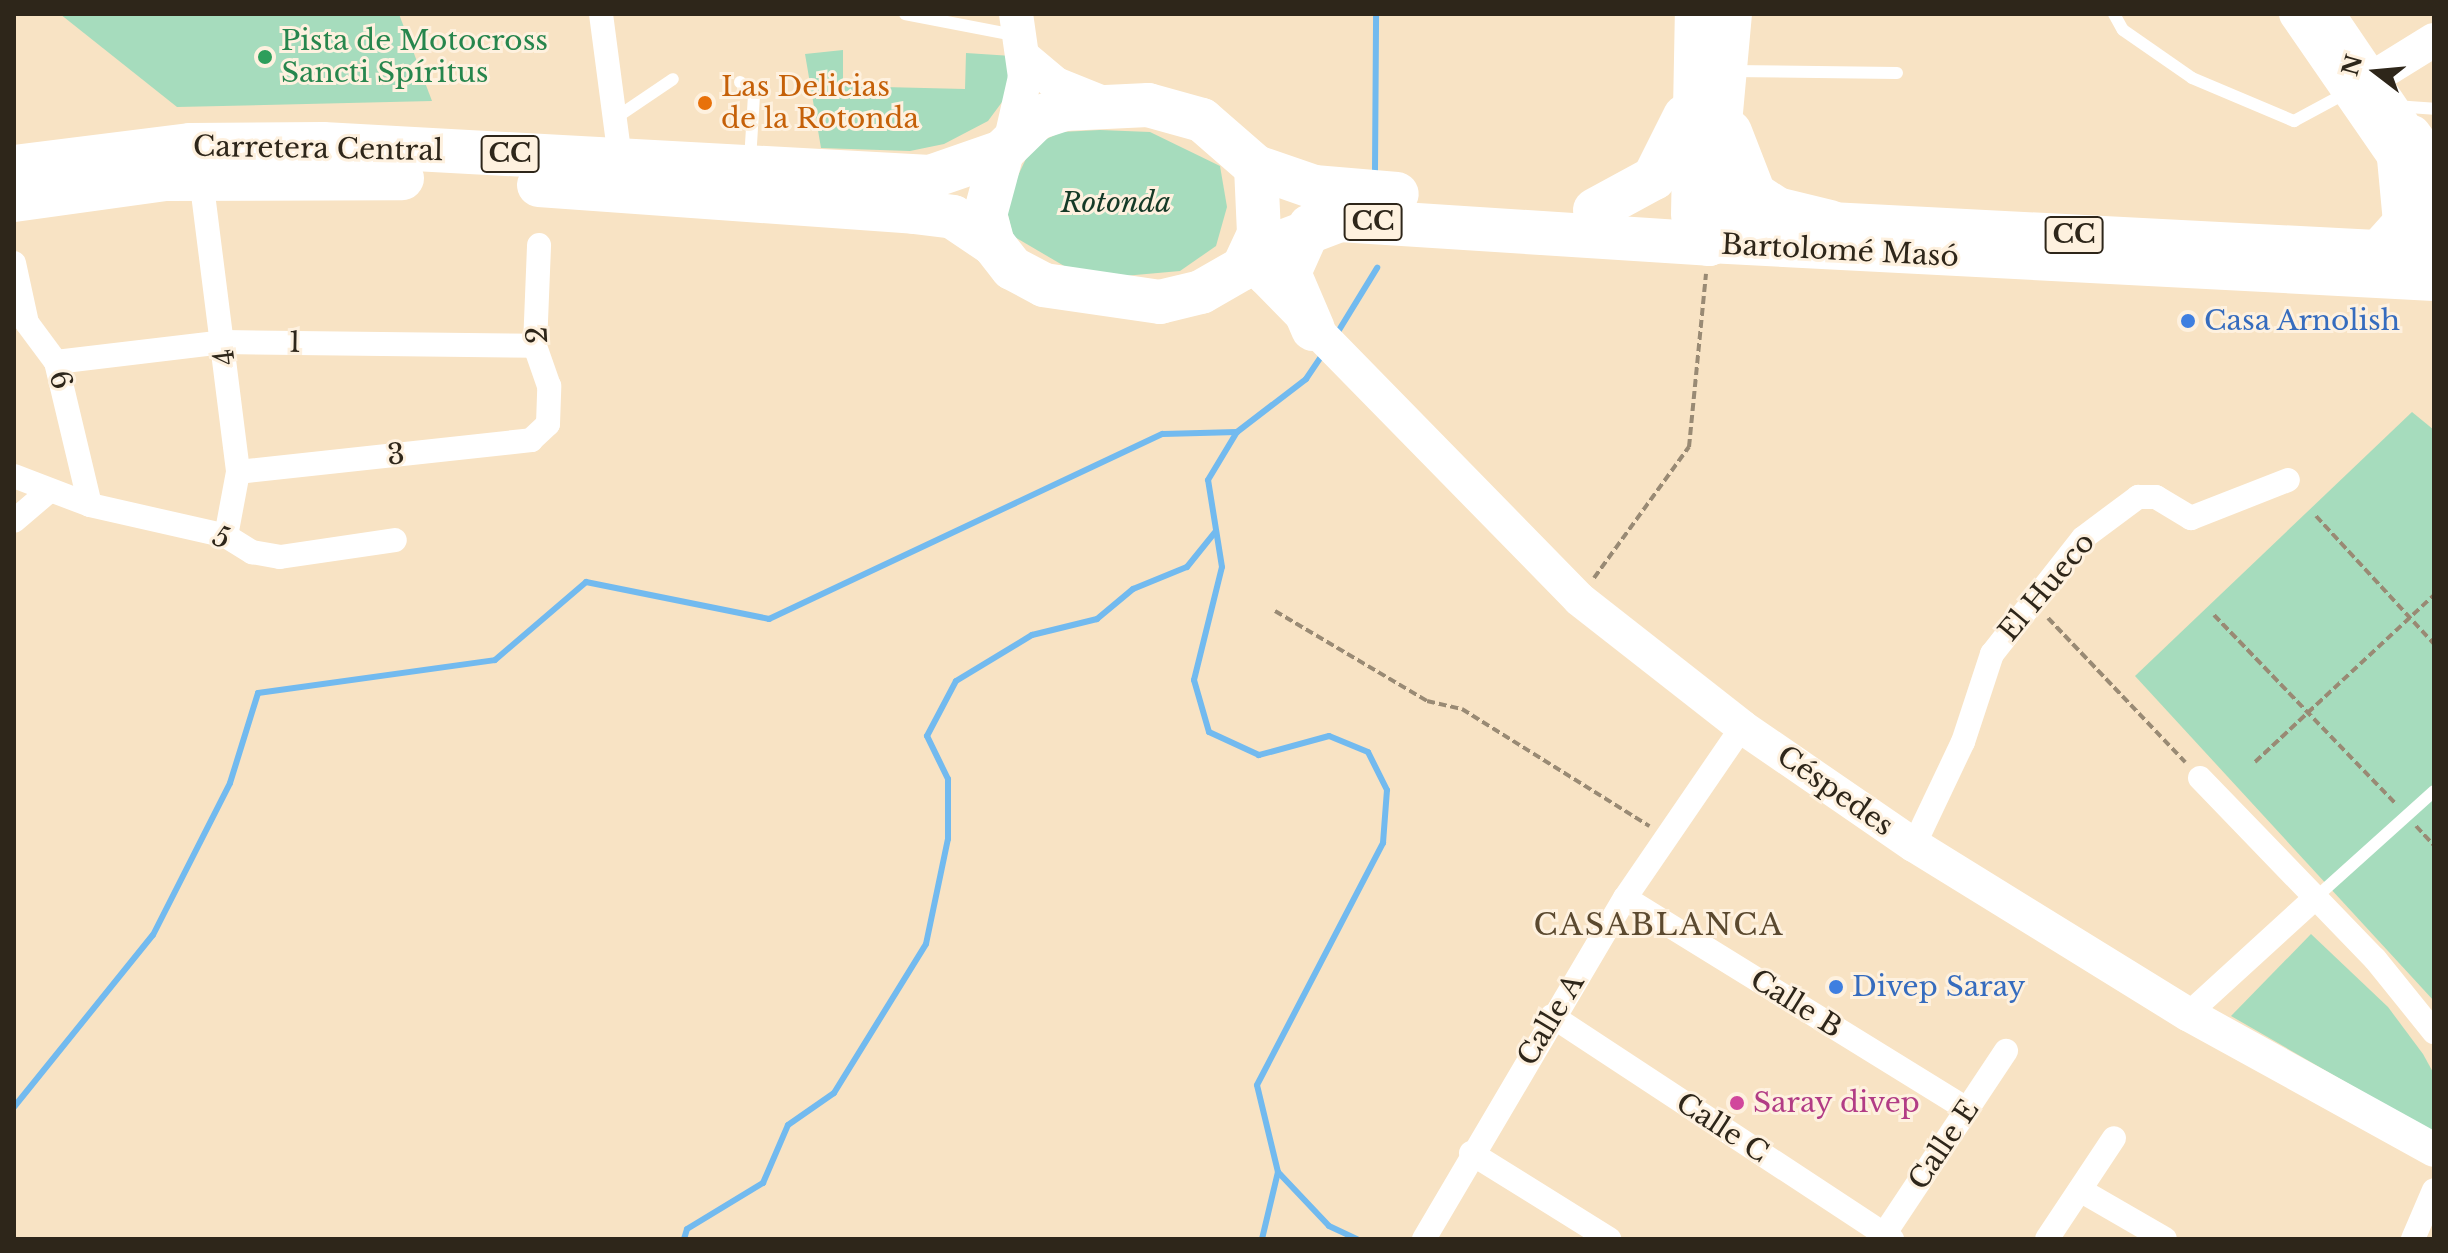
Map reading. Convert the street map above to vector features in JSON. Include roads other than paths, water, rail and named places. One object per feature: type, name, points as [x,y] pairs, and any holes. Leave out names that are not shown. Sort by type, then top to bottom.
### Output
[{"type":"highway","points":[[1697,14],[1741,177],[1754,194],[1777,209],[1830,222]]},
{"type":"highway","points":[[1703,229],[1716,80],[1730,14]]},
{"type":"highway","points":[[1595,210],[1654,178],[1716,80]]},
{"type":"highway","points":[[1703,229],[1716,80]]},
{"type":"highway","name":"CC","points":[[1006,148],[1037,118],[1106,104],[1148,105],[1202,120],[1256,167]]},
{"type":"highway","name":"Carretera Central","points":[[14,167],[190,145],[617,139],[750,165],[930,177],[1006,148]]},
{"type":"highway","points":[[993,244],[987,199],[1006,148]]},
{"type":"highway","points":[[1253,254],[1262,212],[1256,167]]},
{"type":"highway","name":"Bartolomé Masó","points":[[1256,167],[1314,187],[1595,210],[1703,229]]},
{"type":"highway","name":"Carretera Central","points":[[14,200],[201,178],[379,177],[914,212],[953,217],[993,244]]},
{"type":"highway","name":"Bartolomé Masó","points":[[1253,254],[1310,226],[1340,220],[1703,229]]},
{"type":"highway","points":[[1310,226],[1289,273],[1317,332]]},
{"type":"highway","name":"CC","points":[[993,244],[1012,268],[1044,285],[1107,300],[1160,302],[1201,292],[1253,254]]},
{"type":"main road","points":[[2375,252],[2402,222],[2398,120]]},
{"type":"main road","name":"Bartolomé Masó","points":[[1703,229],[1830,222],[2375,252],[2434,252]]},
{"type":"main road","name":"Bartolomé Masó","points":[[1703,229],[2434,282]]},
{"type":"street","points":[[601,14],[617,139]]},
{"type":"street","points":[[2296,14],[2398,120],[2434,234]]},
{"type":"street","points":[[2328,14],[2434,174]]},
{"type":"street","points":[[1019,36],[1066,89],[1106,104]]},
{"type":"street","points":[[1006,148],[1019,36]]},
{"type":"street","points":[[2398,120],[2434,40]]},
{"type":"street","name":"4","points":[[201,178],[238,472],[226,536]]},
{"type":"street","name":"2","points":[[539,245],[535,346],[549,386],[548,424]]},
{"type":"street","name":"Céspedes","points":[[1253,254],[1317,332],[1579,599],[1742,727],[1914,845],[2188,1014],[2434,1150]]},
{"type":"street","name":"6","points":[[14,263],[27,323],[56,362],[90,505]]},
{"type":"street","name":"Céspedes","points":[[1201,292],[1261,297],[1317,332]]},
{"type":"street","name":"1","points":[[56,362],[223,342],[535,346]]},
{"type":"street","name":"3","points":[[238,472],[531,440],[548,424]]},
{"type":"street","name":"5","points":[[14,476],[90,505],[226,536],[252,552],[280,557],[395,540]]},
{"type":"street","name":"El Hueco","points":[[1914,845],[1963,742],[1992,654],[2030,599],[2083,538],[2138,497],[2156,497],[2191,518],[2288,480]]},
{"type":"street","points":[[14,521],[49,491]]},
{"type":"street","name":"Calle A","points":[[1424,1239],[1471,1153],[1625,898],[1742,727]]},
{"type":"street","points":[[2200,778],[2434,1032]]},
{"type":"street","name":"Calle B","points":[[1625,898],[1968,1110]]},
{"type":"street","points":[[2188,1014],[2313,900]]},
{"type":"street","name":"Calle C","points":[[1552,1016],[1885,1237]]},
{"type":"street","name":"Calle E","points":[[1885,1237],[2006,1051]]},
{"type":"street","points":[[2047,1239],[2114,1138]]},
{"type":"street","points":[[1471,1153],[1609,1239]]},
{"type":"street","points":[[2080,1190],[2165,1239]]},
{"type":"street","points":[[2413,1239],[2434,1190]]},
{"type":"lane","points":[[905,14],[1019,36]]},
{"type":"lane","points":[[2114,14],[2123,30],[2192,78],[2294,121],[2398,120]]},
{"type":"lane","points":[[1716,80],[1897,73]]},
{"type":"lane","points":[[617,139],[673,79]]},
{"type":"lane","points":[[740,82],[754,95],[750,165]]},
{"type":"lane","points":[[2313,900],[2434,791]]},
{"type":"waterway","points":[[1375,170],[1376,14]]},
{"type":"waterway","points":[[1336,335],[1377,268]]},
{"type":"waterway","points":[[1262,1239],[1278,1172],[1257,1085],[1383,843],[1387,790],[1368,752],[1329,736],[1259,755],[1209,732],[1194,680],[1222,567],[1208,480],[1237,432],[1306,379],[1323,354]]},
{"type":"waterway","points":[[14,1107],[153,935],[230,783],[258,693],[495,660],[586,582],[769,619],[1163,434],[1237,432]]},
{"type":"waterway","points":[[684,1239],[687,1229],[763,1183],[788,1125],[834,1093],[926,944],[948,839],[948,779],[927,736],[956,681],[1032,635],[1097,619],[1133,589],[1187,567],[1216,531]]},
{"type":"waterway","points":[[1278,1172],[1329,1226],[1357,1239]]},
{"type":"place","name":"Pista de Motocross Sancti Spíritus","points":[[265,57]]},
{"type":"place","name":"Las Delicias de la Rotonda","points":[[705,103]]},
{"type":"place","name":"Casa Arnolish","points":[[2188,321]]},
{"type":"place","name":"Divep Saray","points":[[1836,987]]},
{"type":"place","name":"Saray divep","points":[[1737,1103]]},
{"type":"district","name":"CASABLANCA","points":[[1659,925]]},
{"type":"park label","name":"Rotonda","points":[[1116,203]]}]
